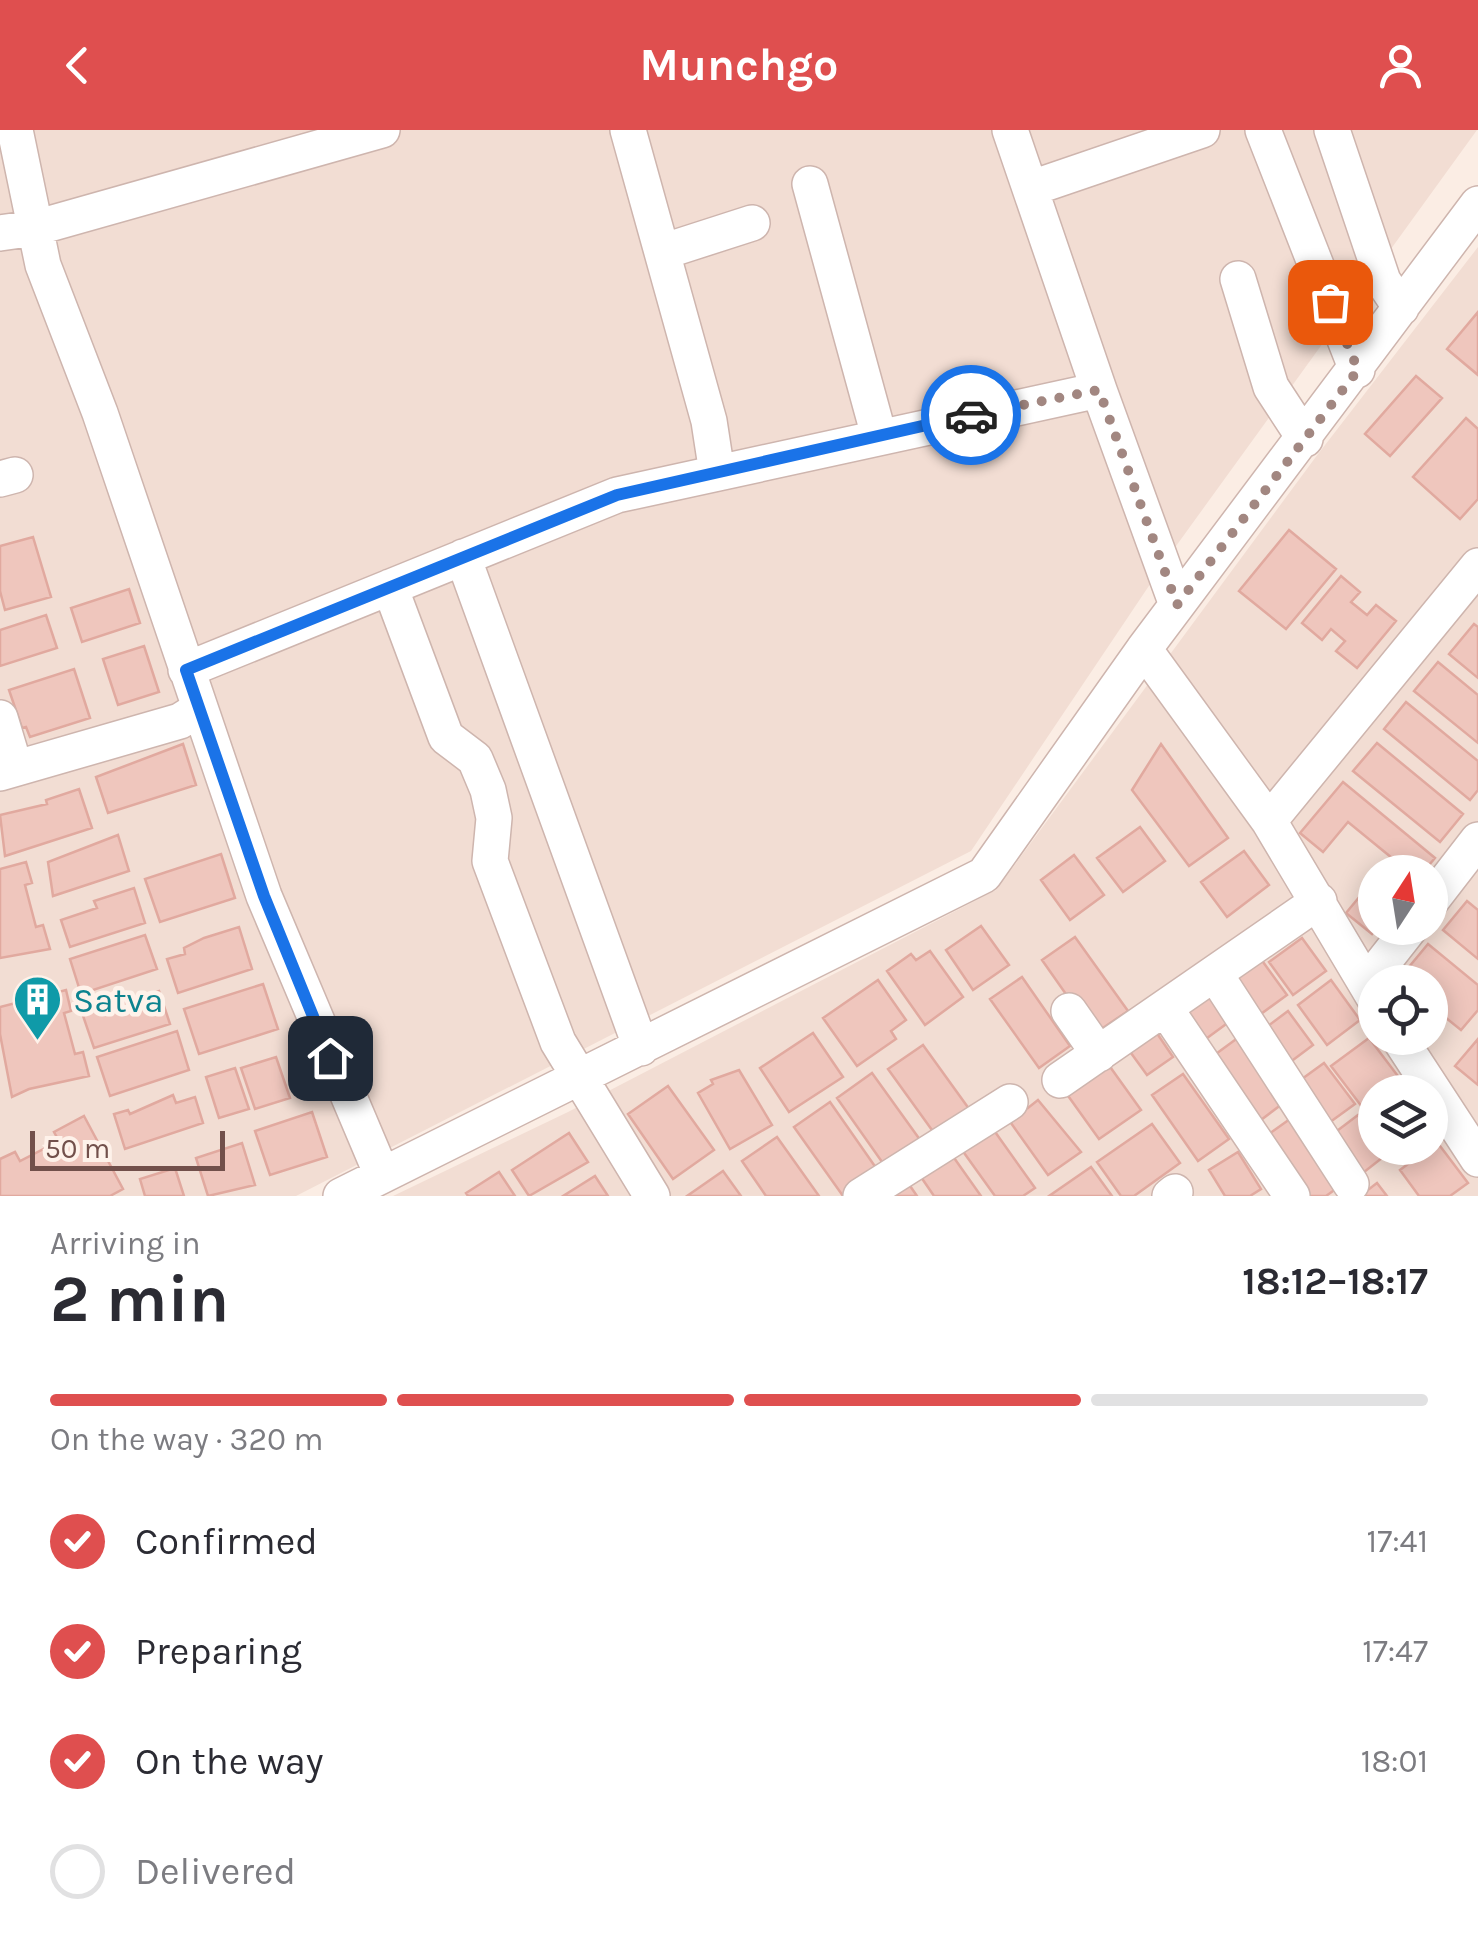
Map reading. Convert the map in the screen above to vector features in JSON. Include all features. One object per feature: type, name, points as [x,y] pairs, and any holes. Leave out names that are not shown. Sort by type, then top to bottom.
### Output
[{"type":"street","points":[[15,130],[44,265],[100,414],[264,896],[382,1175]]},
{"type":"street","points":[[0,233],[35,228],[320,139],[382,130]]},
{"type":"street","points":[[628,130],[709,421],[717,473]]},
{"type":"street","points":[[1010,130],[1177,605]]},
{"type":"street","points":[[1032,188],[1202,130]]},
{"type":"street","points":[[1263,130],[1358,370]]},
{"type":"street","points":[[1332,130],[1384,280],[1401,308]]},
{"type":"street","points":[[810,184],[880,436]]},
{"type":"street","points":[[341,1196],[984,875],[1144,649],[1358,370],[1478,204]]},
{"type":"street","points":[[662,252],[752,223]]},
{"type":"street","points":[[1238,279],[1272,387],[1305,439]]},
{"type":"street","points":[[186,670],[617,495],[1099,390]]},
{"type":"street","points":[[463,558],[641,1048]]},
{"type":"street","points":[[1269,821],[1478,566]]},
{"type":"street","points":[[390,587],[446,737],[475,759],[488,790],[494,818],[490,861],[558,1042],[652,1196]]},
{"type":"street","points":[[1144,649],[1269,821],[1358,970]]},
{"type":"street","points":[[0,718],[8,771],[180,721],[199,709]]},
{"type":"street","points":[[1448,879],[1478,840]]},
{"type":"street","points":[[1060,1080],[1320,902]]},
{"type":"street","points":[[1215,974],[1351,1184]]},
{"type":"street","points":[[1166,1008],[1292,1196]]},
{"type":"street","points":[[1069,1012],[1099,1054]]},
{"type":"street","points":[[1411,1055],[1473,1139]]},
{"type":"street","points":[[860,1196],[1010,1102]]},
{"type":"shaded area","points":[[0,130],[1477,130],[1171,553],[971,851],[296,1196],[0,1196]]},
{"type":"shaded area","points":[[1478,247],[1478,1196],[393,1196],[568,1112],[996,890],[1315,458]]},
{"type":"building","points":[[1478,312],[1478,375],[1447,349]]},
{"type":"building","points":[[1416,376],[1442,398],[1390,456],[1365,434]]},
{"type":"building","points":[[1466,418],[1478,429],[1478,499],[1460,519],[1413,477]]},
{"type":"building","points":[[1289,530],[1336,569],[1286,629],[1239,591]]},
{"type":"building","points":[[33,537],[51,597],[5,610],[0,591],[0,546]]},
{"type":"building","points":[[1341,576],[1360,592],[1351,602],[1367,615],[1376,605],[1396,621],[1357,668],[1336,651],[1345,641],[1331,629],[1322,640],[1302,623]]},
{"type":"building","points":[[129,589],[140,623],[82,642],[71,608]]},
{"type":"building","points":[[46,615],[57,648],[0,666],[0,630]]},
{"type":"building","points":[[1474,624],[1478,627],[1478,678],[1449,654]]},
{"type":"building","points":[[144,646],[159,692],[118,705],[103,659]]},
{"type":"building","points":[[1438,662],[1478,695],[1478,743],[1414,691]]},
{"type":"building","points":[[74,669],[90,718],[30,737],[26,727],[22,728],[9,690]]},
{"type":"building","points":[[1406,702],[1478,761],[1478,790],[1470,800],[1384,729]]},
{"type":"building","points":[[1377,743],[1463,814],[1440,842],[1353,771]]},
{"type":"building","points":[[183,744],[196,785],[108,813],[96,777]]},
{"type":"building","points":[[1161,744],[1228,838],[1189,866],[1132,790]]},
{"type":"building","points":[[1343,782],[1431,855],[1388,855],[1348,822],[1323,852],[1300,833]]},
{"type":"building","points":[[79,789],[92,828],[5,856],[0,815],[47,804],[46,800]]},
{"type":"building","points":[[1140,827],[1165,861],[1123,892],[1097,858]]},
{"type":"building","points":[[118,835],[129,871],[53,896],[48,862]]},
{"type":"building","points":[[1244,851],[1269,885],[1227,917],[1201,882]]},
{"type":"building","points":[[221,854],[235,898],[160,922],[145,879]]},
{"type":"building","points":[[1074,855],[1104,895],[1070,920],[1041,880]]},
{"type":"building","name":"Satva","points":[[26,862],[32,883],[25,885],[36,927],[43,925],[50,949],[0,958],[0,869]]},
{"type":"building","points":[[134,888],[145,923],[70,947],[61,920],[97,908],[94,901]]},
{"type":"building","points":[[1358,899],[1358,923],[1346,913]]},
{"type":"building","points":[[1467,901],[1478,910],[1478,959],[1448,934],[1448,924]]},
{"type":"building","points":[[981,926],[1009,965],[973,990],[946,950]]},
{"type":"building","points":[[239,927],[252,969],[178,993],[167,959],[185,954],[184,948],[204,938]]},
{"type":"building","points":[[145,935],[157,969],[81,994],[70,959]]},
{"type":"building","points":[[1075,937],[1128,1011],[1094,1034],[1042,960]]},
{"type":"building","points":[[1302,938],[1326,971],[1293,995],[1269,962]]},
{"type":"building","points":[[1429,945],[1478,985],[1478,1010],[1461,1030],[1448,1020],[1448,965],[1411,965]]},
{"type":"building","points":[[930,951],[963,997],[925,1025],[887,971],[911,954],[916,960]]},
{"type":"building","points":[[1258,955],[1287,995],[1254,1019],[1225,979]]},
{"type":"building","points":[[1022,977],[1070,1046],[1039,1068],[990,999]]},
{"type":"building","points":[[878,980],[906,1020],[891,1031],[896,1039],[857,1066],[823,1018]]},
{"type":"building","points":[[1331,980],[1358,1022],[1327,1045],[1298,1005]]},
{"type":"building","points":[[263,984],[278,1029],[199,1054],[184,1009]]},
{"type":"building","points":[[1211,989],[1233,1019],[1203,1041],[1181,1012]]},
{"type":"building","name":"Satva","points":[[66,990],[71,1011],[64,1013],[75,1054],[83,1052],[89,1076],[29,1089],[12,1097],[0,1034],[0,1007]]},
{"type":"building","points":[[159,991],[170,1024],[94,1048],[79,1004],[124,994],[127,1002]]},
{"type":"building","points":[[1288,1011],[1313,1045],[1285,1066],[1260,1032]]},
{"type":"building","points":[[1150,1023],[1173,1057],[1147,1075],[1123,1042]]},
{"type":"building","points":[[177,1031],[189,1070],[110,1096],[97,1057]]},
{"type":"building","points":[[813,1033],[843,1077],[789,1112],[760,1068]]},
{"type":"building","points":[[1239,1037],[1286,1101],[1257,1123],[1209,1059]]},
{"type":"building","points":[[1478,1039],[1478,1085],[1455,1066]]},
{"type":"building","points":[[923,1045],[972,1113],[937,1137],[888,1069]]},
{"type":"building","points":[[1358,1046],[1358,1055],[1382,1055],[1397,1075],[1358,1075],[1358,1102],[1331,1066]]},
{"type":"building","points":[[276,1057],[290,1098],[255,1109],[241,1068]]},
{"type":"building","points":[[1103,1057],[1141,1110],[1099,1139],[1061,1086]]},
{"type":"building","points":[[1324,1063],[1355,1104],[1326,1125],[1295,1084]]},
{"type":"building","points":[[235,1068],[249,1109],[219,1118],[206,1077]]},
{"type":"building","points":[[739,1070],[772,1125],[730,1149],[698,1093],[713,1084],[711,1080]]},
{"type":"building","points":[[872,1073],[923,1144],[887,1169],[837,1098]]},
{"type":"building","points":[[1183,1074],[1229,1139],[1198,1161],[1152,1095]]},
{"type":"building","points":[[668,1086],[714,1150],[673,1179],[628,1114]]},
{"type":"building","points":[[173,1095],[176,1103],[195,1097],[203,1123],[125,1149],[114,1114],[128,1110],[130,1114]]},
{"type":"building","points":[[1038,1100],[1081,1152],[1048,1175],[1006,1116],[1025,1103],[1028,1108]]},
{"type":"building","points":[[830,1102],[881,1175],[851,1196],[843,1196],[794,1127]]},
{"type":"building","points":[[312,1112],[327,1157],[270,1175],[255,1131]]},
{"type":"building","points":[[1297,1114],[1347,1181],[1326,1196],[1304,1196],[1262,1139]]},
{"type":"building","points":[[1358,1115],[1358,1165],[1373,1165],[1359,1176],[1329,1137]]},
{"type":"building","name":"Satva","points":[[84,1116],[123,1189],[110,1196],[0,1196],[0,1159],[15,1152],[20,1161],[59,1141],[54,1132]]},
{"type":"building","points":[[1152,1124],[1180,1163],[1134,1196],[1121,1196],[1097,1162]]},
{"type":"building","points":[[993,1129],[1035,1188],[1023,1196],[995,1196],[962,1150]]},
{"type":"building","points":[[569,1133],[588,1162],[529,1196],[512,1170]]},
{"type":"building","points":[[777,1137],[819,1196],[766,1196],[742,1161]]},
{"type":"building","points":[[242,1143],[255,1185],[208,1196],[196,1158]]},
{"type":"building","points":[[1238,1152],[1261,1189],[1250,1196],[1225,1196],[1209,1170]]},
{"type":"building","points":[[952,1155],[981,1196],[934,1196],[921,1177]]},
{"type":"building","points":[[1448,1157],[1468,1183],[1450,1196],[1419,1196],[1400,1170],[1407,1165],[1448,1165]]},
{"type":"building","points":[[1091,1167],[1112,1196],[1049,1196]]},
{"type":"building","points":[[175,1168],[184,1196],[145,1196],[140,1179]]},
{"type":"building","points":[[723,1171],[741,1196],[687,1196]]},
{"type":"building","points":[[499,1172],[515,1196],[468,1196],[466,1193]]},
{"type":"building","points":[[595,1176],[608,1196],[563,1196]]},
{"type":"building","points":[[906,1180],[917,1196],[884,1196]]},
{"type":"building","points":[[1377,1183],[1387,1196],[1360,1196]]},
{"type":"way so far","points":[[971,415],[1099,390],[1177,605],[1358,370],[1330,302]]},
{"type":"place","name":"Satva","points":[[38,1042]]},
{"type":"route","points":[[330,1058],[264,896],[186,670],[617,495],[971,415]]}]
